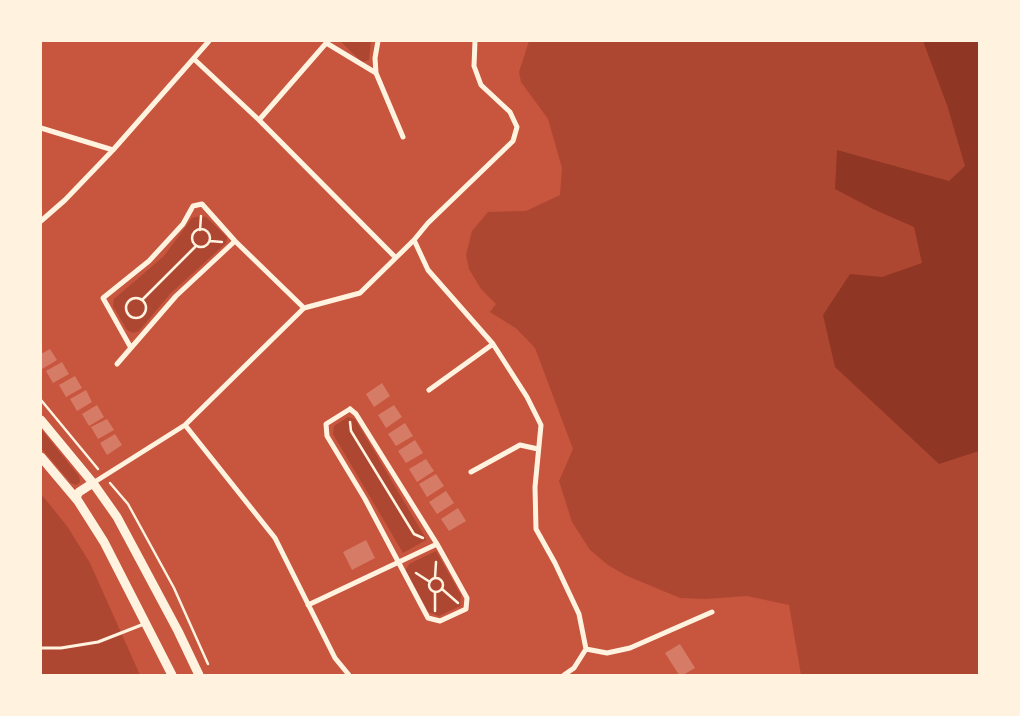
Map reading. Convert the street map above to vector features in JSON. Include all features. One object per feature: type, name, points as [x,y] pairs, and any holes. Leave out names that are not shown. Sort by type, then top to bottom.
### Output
[{"type":"main road","points":[[41,420],[93,483],[140,556],[198,675]]},
{"type":"main road","points":[[41,457],[78,501],[104,542],[147,622],[172,675]]},
{"type":"main road","points":[[78,501],[76,497],[79,492],[93,483]]},
{"type":"street","points":[[41,221],[65,200],[113,150],[209,41]]},
{"type":"street","points":[[378,41],[374,58],[376,73],[403,137]]},
{"type":"street","points":[[93,483],[185,425],[304,308],[360,293],[414,240],[428,223],[513,141],[517,127],[510,112],[481,85],[474,66],[475,41]]},
{"type":"street","points":[[259,120],[328,42],[376,73]]},
{"type":"street","points":[[194,59],[259,120],[395,257]]},
{"type":"street","points":[[41,128],[113,150]]},
{"type":"street","points":[[131,348],[103,298],[149,261],[183,224],[193,206],[202,204],[235,241],[304,308]]},
{"type":"street","points":[[414,240],[428,270],[492,344],[527,397],[541,426],[538,449],[536,529],[555,563],[579,614],[586,649],[574,668],[564,675]]},
{"type":"street","points":[[117,364],[176,296],[235,241]]},
{"type":"street","points":[[429,390],[492,344]]},
{"type":"street","points":[[350,408],[356,414],[437,544],[467,598],[466,609],[440,621],[428,618],[365,500],[327,436],[326,424],[350,408]]},
{"type":"street","points":[[185,425],[275,538],[335,658],[349,675]]},
{"type":"street","points":[[472,472],[520,445],[538,449]]},
{"type":"street","points":[[308,606],[437,544]]},
{"type":"street","points":[[586,649],[607,653],[630,648],[712,612]]},
{"type":"lane","points":[[41,648],[61,648],[98,642],[147,622]]},
{"type":"path","points":[[197,230],[206,231],[209,235],[209,243],[201,248],[196,246],[192,241],[193,235],[197,230]]},
{"type":"path","points":[[142,300],[196,246]]},
{"type":"path","points":[[136,298],[142,300],[146,305],[143,315],[134,318],[128,314],[126,308],[130,300],[136,298]]},
{"type":"path","points":[[350,408],[351,431],[414,534],[437,544]]},
{"type":"path","points":[[435,620],[435,592],[429,586],[433,578],[442,580],[442,589]]},
{"type":"path","points":[[442,589],[466,609]]},
{"type":"path","points":[[435,592],[442,589]]},
{"type":"shaded area","points":[[340,41],[371,41],[369,60],[362,62]]},
{"type":"shaded area","points":[[529,41],[979,41],[979,675],[801,675],[789,605],[747,596],[705,599],[680,598],[625,575],[608,565],[590,550],[572,522],[559,481],[573,449],[535,348],[517,329],[490,312],[496,304],[481,289],[469,269],[466,255],[472,231],[488,212],[526,211],[560,195],[562,168],[548,119],[521,82],[519,72]]},
{"type":"shaded area","points":[[923,41],[979,41],[979,451],[939,464],[835,367],[823,315],[850,274],[882,277],[922,263],[914,227],[873,209],[835,189],[837,150],[949,181],[965,166],[947,105]]},
{"type":"shaded area","points":[[206,217],[227,237],[226,243],[170,294],[139,331],[133,333],[127,330],[113,306],[114,299],[164,256],[192,218]]},
{"type":"shaded area","points":[[348,417],[355,419],[425,537],[426,540],[403,553],[333,434],[334,426]]},
{"type":"shaded area","points":[[41,429],[79,476],[80,482],[76,485],[71,483],[41,448]]},
{"type":"shaded area","points":[[41,494],[67,526],[90,563],[140,675],[41,675]]},
{"type":"shaded area","points":[[436,551],[461,595],[460,606],[439,616],[428,612],[405,571],[409,564]]},
{"type":"building","points":[[50,349],[57,360],[42,369],[41,354]]},
{"type":"building","points":[[62,362],[69,374],[53,383],[46,371]]},
{"type":"building","points":[[75,376],[82,388],[66,397],[59,385]]},
{"type":"building","points":[[382,383],[390,396],[374,407],[366,394]]},
{"type":"building","points":[[86,390],[92,402],[77,411],[70,399]]},
{"type":"building","points":[[97,405],[104,417],[89,426],[82,414]]},
{"type":"building","points":[[394,405],[402,417],[386,428],[378,415]]},
{"type":"building","points":[[107,419],[114,430],[98,439],[91,427]]},
{"type":"building","points":[[405,423],[413,436],[396,446],[388,434]]},
{"type":"building","points":[[115,434],[122,445],[107,455],[100,443]]},
{"type":"building","points":[[415,440],[423,453],[406,463],[398,451]]},
{"type":"building","points":[[426,459],[434,471],[417,482],[409,469]]},
{"type":"building","points":[[436,474],[444,486],[427,497],[419,484]]},
{"type":"building","points":[[446,491],[454,503],[437,514],[429,502]]},
{"type":"building","points":[[458,508],[466,521],[449,531],[441,519]]},
{"type":"building","points":[[366,540],[375,558],[352,570],[343,552]]},
{"type":"building","points":[[680,644],[695,668],[683,675],[679,675],[665,653]]}]
